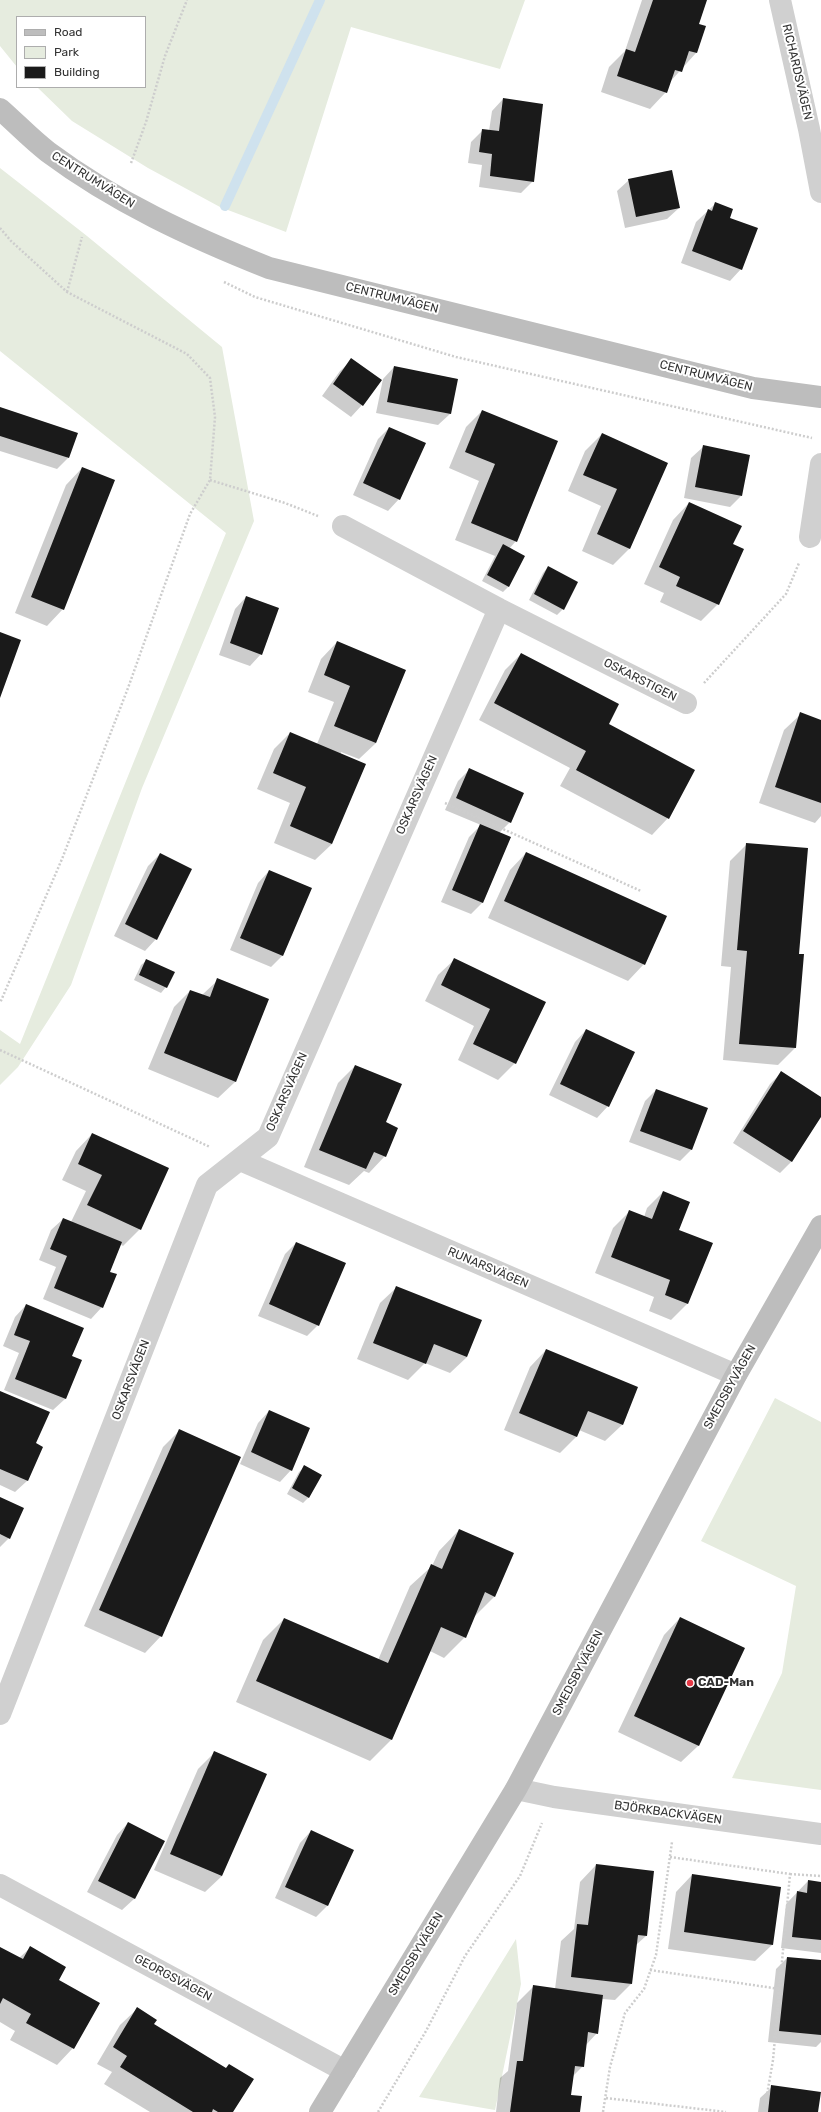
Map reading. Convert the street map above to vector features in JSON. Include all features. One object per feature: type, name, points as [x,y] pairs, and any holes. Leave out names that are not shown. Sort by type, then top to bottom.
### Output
[{"type":"main road","name":"CENTRUMVÄGEN","points":[[0,109],[48,152],[127,204],[201,240],[269,268],[754,388],[821,397]]},
{"type":"main road","name":"SMEDSBYVÄGEN","points":[[320,2112],[516,1789],[736,1375],[821,1226]]},
{"type":"street","name":"RICHARDSVÄGEN","points":[[780,0],[809,129],[821,192]]},
{"type":"street","points":[[810,537],[821,464]]},
{"type":"street","name":"OSKARSTIGEN","points":[[343,526],[499,609],[686,703]]},
{"type":"street","name":"OSKARSVÄGEN","points":[[0,1714],[207,1186],[268,1137],[499,609]]},
{"type":"street","name":"RUNARSVÄGEN","points":[[240,1160],[736,1375]]},
{"type":"street","name":"BJÖRKBACKVÄGEN","points":[[516,1789],[554,1796],[821,1834]]},
{"type":"street","name":"GEORGSVÄGEN","points":[[0,1885],[345,2070]]},
{"type":"path","points":[[131,163],[146,122],[164,56],[187,0]]},
{"type":"path","points":[[0,228],[11,241],[67,292],[187,354],[210,378],[215,417],[210,480],[190,514],[128,688],[62,859],[0,1003]]},
{"type":"path","points":[[67,292],[82,237]]},
{"type":"path","points":[[210,480],[285,503],[343,526]]},
{"type":"path","name":"OSKARSTIGEN","points":[[686,703],[786,594],[810,537]]},
{"type":"path","points":[[419,791],[640,891]]},
{"type":"path","points":[[0,1050],[240,1160]]},
{"type":"path","points":[[603,2112],[610,2067],[626,2013],[644,1989],[656,1955],[677,1814]]},
{"type":"path","points":[[670,1857],[790,1874],[821,1876]]},
{"type":"path","points":[[764,2112],[773,2060],[790,1874]]},
{"type":"path","points":[[650,1970],[780,1989]]},
{"type":"path","points":[[606,2098],[726,2112]]},
{"type":"green space","points":[[0,0],[525,0],[500,69],[351,27],[286,232],[220,207],[148,168],[72,121],[38,88],[146,88],[146,16],[16,16],[16,66],[0,46]]},
{"type":"green space","points":[[0,168],[87,236],[222,347],[254,521],[142,788],[71,985],[18,1067],[0,1085],[0,1030],[20,1044],[226,533],[0,351]]},
{"type":"green space","points":[[775,1398],[821,1422],[821,1790],[732,1778],[782,1673],[796,1586],[701,1541]]},
{"type":"green space","points":[[516,1939],[521,1984],[495,2110],[419,2097]]},
{"type":"building","points":[[653,0],[707,0],[699,24],[706,26],[697,53],[689,51],[682,72],[675,70],[667,93],[617,76],[626,49],[635,52]]},
{"type":"building","points":[[503,98],[543,104],[534,182],[490,176],[492,154],[479,152],[482,129],[499,131]]},
{"type":"building","points":[[672,170],[680,208],[636,217],[628,179]]},
{"type":"building","points":[[715,202],[733,209],[730,218],[758,228],[742,270],[692,251],[708,209],[712,211]]},
{"type":"building","points":[[351,358],[382,380],[363,406],[333,384]]},
{"type":"building","points":[[394,366],[458,379],[451,414],[387,402]]},
{"type":"building","points":[[0,407],[78,433],[69,458],[0,436]]},
{"type":"building","points":[[482,410],[558,441],[517,542],[471,523],[495,464],[465,452]]},
{"type":"building","points":[[389,427],[426,443],[400,500],[363,483]]},
{"type":"building","points":[[602,433],[668,463],[630,549],[597,534],[617,489],[583,475]]},
{"type":"building","points":[[703,445],[750,455],[742,496],[695,487]]},
{"type":"building","points":[[82,467],[115,480],[64,610],[31,597]]},
{"type":"building","points":[[689,502],[742,526],[733,544],[744,549],[719,605],[676,586],[680,577],[659,567]]},
{"type":"building","points":[[503,544],[525,556],[509,587],[487,575]]},
{"type":"building","points":[[548,566],[578,582],[564,610],[534,594]]},
{"type":"building","points":[[246,596],[279,608],[262,655],[230,643]]},
{"type":"building","points":[[0,632],[21,640],[0,698]]},
{"type":"building","points":[[337,641],[406,670],[376,743],[334,726],[350,686],[324,675]]},
{"type":"building","points":[[521,653],[619,704],[609,724],[695,770],[669,819],[576,770],[586,751],[494,703]]},
{"type":"building","points":[[800,712],[821,720],[821,803],[775,787]]},
{"type":"building","points":[[290,732],[366,764],[332,844],[290,826],[306,787],[273,773]]},
{"type":"building","points":[[469,768],[524,793],[511,823],[456,798]]},
{"type":"building","points":[[480,824],[511,837],[483,903],[452,890]]},
{"type":"building","points":[[746,843],[808,848],[799,954],[804,954],[796,1048],[739,1044],[747,951],[737,950]]},
{"type":"building","points":[[526,852],[667,916],[645,965],[504,901]]},
{"type":"building","points":[[160,853],[192,869],[157,940],[125,924]]},
{"type":"building","points":[[269,870],[312,888],[283,956],[240,938]]},
{"type":"building","points":[[454,958],[546,1002],[516,1064],[473,1044],[490,1009],[441,985]]},
{"type":"building","points":[[146,959],[175,972],[167,988],[139,975]]},
{"type":"building","points":[[217,978],[269,999],[236,1082],[164,1053],[190,990],[210,997]]},
{"type":"building","points":[[586,1029],[635,1052],[609,1107],[560,1084]]},
{"type":"building","points":[[355,1065],[402,1084],[386,1122],[398,1128],[386,1157],[374,1152],[366,1169],[319,1150]]},
{"type":"building","points":[[781,1071],[821,1097],[821,1117],[792,1162],[743,1131]]},
{"type":"building","points":[[656,1089],[708,1108],[692,1150],[640,1131]]},
{"type":"building","points":[[92,1133],[169,1168],[141,1230],[87,1205],[102,1175],[78,1164]]},
{"type":"building","points":[[663,1191],[690,1202],[679,1230],[713,1243],[688,1304],[665,1295],[670,1280],[611,1257],[629,1210],[652,1219]]},
{"type":"building","points":[[63,1218],[122,1242],[110,1272],[117,1274],[103,1308],[54,1288],[67,1256],[50,1249]]},
{"type":"building","points":[[296,1242],[346,1263],[319,1326],[269,1304]]},
{"type":"building","points":[[396,1286],[482,1320],[467,1357],[434,1344],[426,1364],[373,1343]]},
{"type":"building","points":[[26,1304],[84,1328],[72,1356],[82,1360],[66,1399],[15,1379],[30,1341],[14,1335]]},
{"type":"building","points":[[546,1349],[638,1387],[623,1425],[588,1411],[577,1437],[519,1413]]},
{"type":"building","points":[[0,1391],[50,1412],[36,1443],[43,1447],[28,1481],[0,1469]]},
{"type":"building","points":[[269,1410],[310,1428],[292,1471],[251,1452]]},
{"type":"building","points":[[179,1429],[241,1457],[162,1637],[99,1610]]},
{"type":"building","points":[[304,1465],[322,1475],[309,1498],[292,1488]]},
{"type":"building","points":[[0,1497],[24,1508],[10,1539],[0,1534]]},
{"type":"building","points":[[459,1529],[514,1553],[495,1597],[485,1592],[466,1638],[441,1627],[392,1740],[256,1681],[284,1618],[388,1663],[431,1564],[442,1569]]},
{"type":"building","points":[[680,1617],[745,1648],[699,1746],[634,1716]]},
{"type":"building","points":[[214,1751],[267,1774],[222,1876],[170,1854]]},
{"type":"building","points":[[128,1822],[165,1841],[135,1899],[98,1881]]},
{"type":"building","points":[[311,1830],[354,1850],[328,1906],[285,1887]]},
{"type":"building","points":[[596,1864],[654,1871],[647,1936],[638,1935],[632,1984],[571,1977],[577,1924],[588,1925]]},
{"type":"building","points":[[692,1874],[781,1887],[773,1945],[684,1932]]},
{"type":"building","points":[[808,1880],[821,1882],[821,1940],[792,1937],[797,1891],[807,1893]]},
{"type":"building","points":[[30,1946],[66,1967],[59,1980],[100,2003],[74,2049],[26,2023],[31,2014],[3,1998],[0,2004],[0,1947],[23,1959]]},
{"type":"building","points":[[787,1957],[821,1960],[821,2035],[779,2031]]},
{"type":"building","points":[[533,1985],[603,1995],[598,2034],[588,2032],[584,2067],[575,2066],[571,2095],[582,2096],[580,2112],[510,2112],[517,2061],[523,2061]]},
{"type":"building","points":[[137,2007],[157,2020],[154,2024],[226,2068],[229,2064],[254,2079],[233,2112],[218,2112],[213,2109],[212,2112],[193,2112],[120,2067],[127,2056],[113,2047]]},
{"type":"building","points":[[771,2085],[821,2092],[818,2112],[768,2112]]},
{"type":"waterway","points":[[225,206],[320,0]]},
{"type":"place","name":"CAD-Man","points":[[690,1683]]}]
